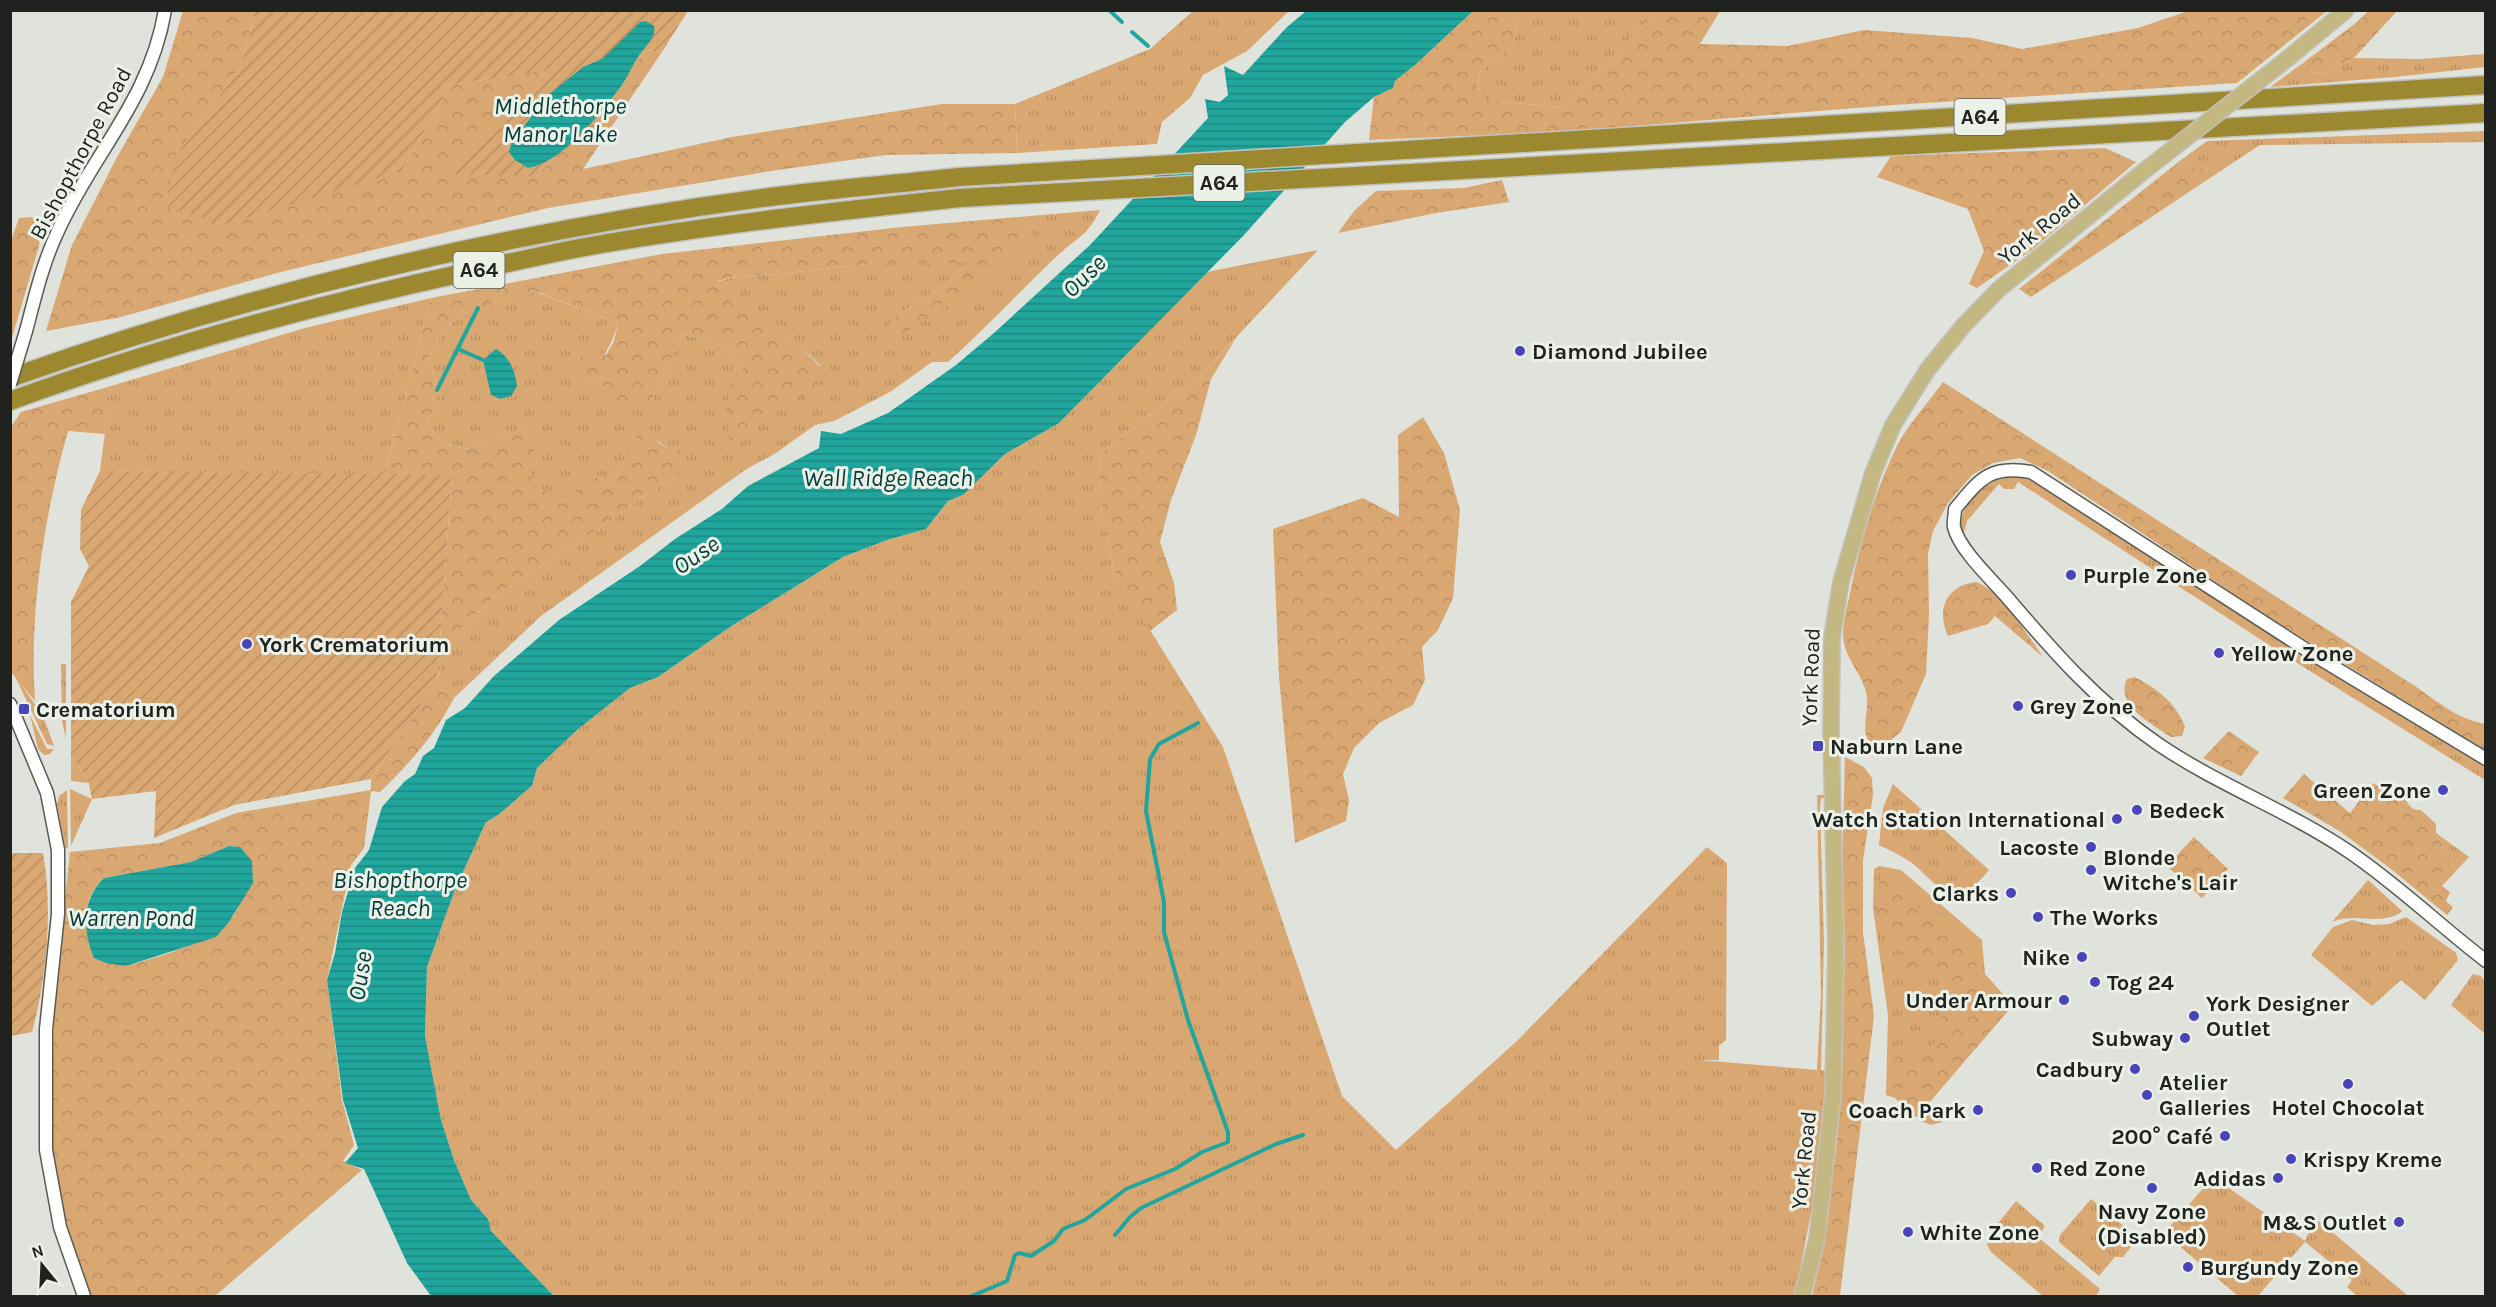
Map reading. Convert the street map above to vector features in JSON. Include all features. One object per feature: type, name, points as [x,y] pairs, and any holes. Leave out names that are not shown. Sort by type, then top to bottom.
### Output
[{"type":"highway","name":"A64","points":[[10,378],[220,311],[391,267],[590,225],[770,197],[959,177],[2486,85]]},
{"type":"highway","name":"A64","points":[[10,401],[55,384],[228,331],[399,287],[595,245],[772,219],[960,198],[2486,113]]},
{"type":"main road","name":"York Road","points":[[1802,1296],[1816,1239],[1833,1095],[1836,948],[1831,730],[1832,637],[1841,582],[1873,473],[1893,425],[1928,369],[1964,324],[1998,290],[2346,10]]},
{"type":"street","name":"Bishopthorpe Road","points":[[10,384],[42,272],[58,231],[84,183],[123,121],[151,65],[165,10]]},
{"type":"street","points":[[2486,759],[2319,658],[2031,472],[2011,469],[1996,471],[1982,479],[1955,509],[1954,528],[1975,560],[2063,662],[2100,698],[2139,730],[2176,755],[2303,823],[2348,851],[2396,886],[2486,961]]},
{"type":"street","points":[[10,704],[47,794],[58,850],[58,914],[46,1029],[45,1150],[60,1227],[84,1296]]},
{"type":"green space","points":[[183,11],[252,11],[254,18],[240,67],[177,154],[402,171],[450,85],[551,69],[537,176],[646,50],[662,52],[583,169],[732,137],[942,104],[1015,104],[1017,153],[886,155],[771,171],[548,208],[281,272],[121,317],[46,331],[72,245],[116,159],[163,77]]},
{"type":"green space","points":[[252,11],[688,11],[662,52],[646,50],[537,176],[447,174],[549,70],[450,85],[402,171],[222,225],[165,206],[177,154],[240,67],[254,18]]},
{"type":"green space","points":[[1193,11],[1289,11],[1247,51],[1203,75],[1190,98],[1162,122],[1157,144],[1017,153],[1015,104],[1150,49]]},
{"type":"green space","points":[[1473,11],[1511,11],[1518,24],[1513,46],[1480,72],[1477,86],[1486,101],[1564,107],[1657,11],[1720,11],[1700,44],[1788,46],[1864,30],[1972,38],[2022,49],[2138,28],[2188,11],[2327,11],[2237,83],[1894,105],[1559,132],[1369,140],[1374,97],[1393,88],[1395,81]]},
{"type":"green space","points":[[1511,11],[1657,11],[1564,107],[1486,101],[1477,86],[1480,72],[1513,46],[1518,24]]},
{"type":"green space","points":[[2368,11],[2397,11],[2354,58],[2326,73],[2312,72],[2303,63],[2357,22]]},
{"type":"green space","points":[[2485,54],[2485,67],[2270,87],[2303,63],[2312,72],[2326,73],[2354,58],[2420,59]]},
{"type":"green space","points":[[2485,131],[2485,142],[2260,145],[2219,172],[2177,163],[2207,141]]},
{"type":"green space","points":[[2105,148],[2136,162],[2033,249],[1977,288],[1969,284],[1984,251],[1968,209],[1877,177],[1891,156]]},
{"type":"green space","points":[[2177,163],[2219,172],[2031,297],[2019,289]]},
{"type":"green space","points":[[1502,180],[1509,202],[1436,213],[1338,233],[1354,211],[1376,191],[1464,188]]},
{"type":"green space","points":[[1100,210],[1086,231],[1057,256],[948,362],[932,362],[890,392],[834,421],[815,425],[776,453],[745,470],[541,616],[454,698],[437,681],[448,643],[492,599],[616,517],[642,497],[676,477],[667,448],[658,441],[627,448],[621,471],[609,483],[598,477],[569,501],[552,497],[539,486],[524,464],[526,429],[466,449],[440,442],[427,423],[441,397],[428,359],[440,336],[459,315],[536,292],[618,323],[605,353],[586,379],[607,388],[652,400],[682,335],[701,338],[729,348],[743,371],[821,366],[798,345],[716,282],[739,276],[876,263],[967,263],[962,274],[893,318],[901,334],[1033,236],[1019,217]]},
{"type":"green space","points":[[32,217],[41,230],[39,246],[11,341],[11,241],[19,218]]},
{"type":"green space","points":[[1019,217],[1033,236],[983,287],[901,334],[875,343],[893,318],[962,274],[967,263],[876,263],[739,276],[717,281],[798,345],[828,374],[808,393],[729,443],[726,409],[730,385],[743,371],[729,348],[701,338],[682,335],[652,400],[635,402],[614,400],[607,388],[586,379],[573,364],[591,348],[606,355],[614,341],[618,323],[537,292],[459,315],[440,336],[428,359],[441,397],[427,423],[440,442],[466,449],[526,429],[543,439],[524,464],[542,488],[553,496],[569,501],[580,484],[598,477],[609,483],[621,471],[627,448],[641,431],[667,448],[681,447],[682,461],[676,477],[642,497],[616,517],[492,599],[448,643],[437,681],[452,475],[385,475],[431,298],[662,254],[902,227]]},
{"type":"green space","points":[[1318,250],[1200,376],[1099,455],[1102,515],[1115,574],[1223,747],[1342,1096],[1396,1150],[1517,1041],[1707,847],[1727,863],[1726,1040],[1719,1045],[1719,1060],[1700,1060],[1817,1070],[1821,994],[1817,795],[1830,795],[1821,799],[1820,806],[1824,942],[1821,1070],[1828,1071],[1821,1161],[1795,1296],[554,1296],[491,1231],[488,1219],[471,1200],[454,1160],[441,1120],[425,1036],[427,967],[456,887],[486,822],[532,786],[537,768],[577,730],[630,688],[658,677],[730,627],[843,557],[887,540],[926,529],[948,501],[963,495],[1005,454],[1059,423],[1207,272]]},
{"type":"green space","points":[[431,298],[385,475],[100,471],[111,386],[305,328]]},
{"type":"green space","points":[[1236,338],[1211,379],[1196,435],[1171,500],[1160,542],[1174,583],[1177,610],[1150,631],[1115,574],[1102,515],[1099,455],[1200,376]]},
{"type":"green space","points":[[1943,382],[2442,705],[2467,719],[2485,724],[2485,750],[2273,620],[2048,471],[2020,458],[1993,463],[1972,475],[1948,503],[1933,531],[1928,554],[1929,615],[1926,674],[1901,732],[1883,746],[1876,748],[1870,743],[1865,731],[1866,690],[1844,643],[1845,615],[1874,501],[1889,464],[1907,429]]},
{"type":"green space","points":[[111,386],[105,434],[68,431],[59,463],[45,531],[36,599],[35,701],[11,672],[11,427],[21,412]]},
{"type":"green space","points":[[1423,417],[1444,453],[1460,510],[1453,598],[1438,630],[1422,647],[1425,680],[1413,705],[1379,723],[1354,748],[1343,774],[1349,800],[1346,821],[1295,843],[1279,677],[1273,529],[1363,498],[1399,517],[1398,435]]},
{"type":"green space","points":[[100,471],[452,475],[437,681],[371,779],[234,805],[154,838],[156,791],[92,799],[88,780],[71,756],[71,602],[89,566],[80,549],[81,510]]},
{"type":"green space","points":[[2005,476],[2020,476],[2036,481],[2323,668],[2485,767],[2485,780],[2289,658],[2018,482],[2014,489],[2004,489],[1999,484],[1967,521],[1963,536],[1962,516],[1972,498],[1987,485]]},
{"type":"green space","points":[[1977,582],[2005,604],[2043,657],[1995,616],[1988,624],[1948,636],[1943,617],[1946,600],[1958,588]]},
{"type":"green space","points":[[61,664],[66,664],[66,739],[62,721]]},
{"type":"green space","points":[[14,674],[43,716],[54,746],[47,744]]},
{"type":"green space","points":[[2134,677],[2158,691],[2171,704],[2185,727],[2182,736],[2171,737],[2146,720],[2131,706],[2124,688],[2127,679]]},
{"type":"green space","points":[[437,681],[454,698],[447,712],[430,737],[401,771],[380,792],[371,791],[364,848],[351,865],[327,980],[342,1100],[354,1145],[343,1161],[362,1170],[215,1296],[89,1296],[63,1226],[50,1153],[55,992],[70,852],[160,843],[236,813],[371,790],[371,779]],"holes":[[[229,846],[239,847],[241,896],[234,915],[209,936],[192,944],[126,966],[87,909],[92,892],[104,878],[191,862]]]},
{"type":"green space","points":[[30,715],[47,749],[54,749],[50,754],[44,755],[38,749]]},
{"type":"green space","points":[[2229,731],[2259,752],[2241,776],[2203,758]]},
{"type":"green space","points":[[71,756],[88,780],[88,783],[71,781]]},
{"type":"green space","points":[[1845,757],[1864,767],[1872,778],[1873,795],[1863,860],[1863,932],[1874,1016],[1840,1296],[1812,1296],[1822,1253],[1837,1142],[1843,1055],[1842,862]]},
{"type":"green space","points":[[2304,774],[2350,813],[2373,783],[2399,796],[2404,796],[2410,806],[2421,810],[2436,824],[2436,833],[2456,871],[2442,886],[2450,892],[2446,901],[2453,907],[2447,915],[2341,832],[2283,798]]},
{"type":"green space","points":[[1893,784],[1989,870],[1972,887],[1959,893],[1946,891],[1912,863],[1879,845],[1883,808]]},
{"type":"green space","points":[[70,789],[92,799],[71,846]]},
{"type":"green space","points":[[67,790],[68,848],[65,848],[57,804],[59,796]]},
{"type":"green space","points":[[2436,833],[2469,857],[2456,871]]},
{"type":"green space","points":[[2194,837],[2228,869],[2202,898],[2167,866]]},
{"type":"green space","points":[[11,853],[43,853],[48,920],[45,966],[32,1032],[11,1036]]},
{"type":"green space","points":[[1879,866],[1901,870],[1982,940],[1985,974],[2013,1005],[1915,1117],[1895,1098],[1886,1095],[1888,1015],[1873,908],[1874,869]]},
{"type":"green space","points":[[1889,870],[1924,912],[1940,912],[1947,917],[1946,927],[1974,951],[1979,978],[2013,1005],[1929,1103],[1946,1117],[1942,1122],[1931,1125],[1923,1122],[1895,1098],[1889,1072],[1895,1056],[1933,1045],[1939,1035],[1938,1021],[1946,1013],[1959,1009],[1958,997],[1951,983],[1939,971],[1903,970],[1898,961],[1902,952],[1886,934],[1878,912],[1877,896],[1882,872]]},
{"type":"green space","points":[[2368,880],[2402,911],[2392,917],[2350,918],[2332,922]]},
{"type":"green space","points":[[2406,917],[2456,953],[2458,960],[2425,1000],[2401,980],[2372,1006],[2311,955],[2333,927],[2352,920],[2373,925],[2389,924]]},
{"type":"green space","points":[[2473,974],[2481,976],[2485,981],[2485,1034],[2451,1005]]},
{"type":"green space","points":[[2213,1177],[2305,1241],[2319,1221],[2408,1296],[2357,1296],[2347,1287],[2352,1280],[2305,1242],[2258,1296],[2238,1296],[2164,1233]]},
{"type":"green space","points":[[2091,1199],[2138,1238],[2123,1257],[2115,1257],[2099,1276],[2059,1242],[2060,1235]]},
{"type":"green space","points":[[2016,1201],[2045,1226],[2038,1237],[2100,1289],[2096,1296],[2043,1296],[1991,1252],[1987,1245],[1990,1233]]},
{"type":"water","name":"Wall Ridge Reach","points":[[1306,11],[1473,11],[1395,81],[1393,88],[1374,97],[1345,122],[1244,235],[1059,423],[1005,454],[963,495],[948,501],[926,529],[887,540],[843,557],[730,627],[658,677],[630,688],[577,730],[537,768],[532,786],[486,822],[456,887],[427,967],[425,1036],[441,1120],[454,1160],[471,1200],[488,1219],[491,1231],[554,1296],[431,1296],[407,1263],[364,1169],[345,1163],[358,1148],[343,1100],[327,980],[335,953],[342,912],[355,868],[369,850],[382,807],[405,781],[415,774],[423,756],[434,748],[446,720],[465,708],[494,676],[559,620],[722,509],[748,486],[819,448],[821,431],[841,434],[888,413],[956,365],[994,333],[1090,245],[1208,118],[1205,99],[1220,102],[1228,95],[1224,66],[1243,75],[1286,28]]},
{"type":"water","name":"Middlethorpe Manor Lake","points":[[646,21],[654,26],[652,38],[622,85],[580,135],[554,157],[541,164],[528,168],[515,160],[509,152],[512,142],[547,96],[583,67],[602,59],[640,22]]},
{"type":"water","points":[[496,349],[511,365],[517,386],[511,396],[500,399],[491,395],[483,360]]},
{"type":"water","name":"Warren Pond","points":[[229,846],[240,847],[252,861],[253,883],[229,922],[216,937],[126,966],[106,963],[94,958],[86,927],[86,916],[91,896],[104,878],[191,862]]},
{"type":"waterway","points":[[1109,10],[1122,22]]},
{"type":"waterway","points":[[1132,32],[1148,46]]},
{"type":"waterway","points":[[437,390],[478,308]]},
{"type":"waterway","points":[[458,349],[483,360]]},
{"type":"waterway","points":[[972,1296],[1007,1281],[1015,1255],[1019,1253],[1031,1256],[1054,1241],[1063,1229],[1085,1220],[1126,1189],[1175,1169],[1202,1152],[1228,1142],[1228,1132],[1188,1020],[1164,932],[1164,902],[1146,811],[1150,759],[1159,744],[1198,723]]},
{"type":"waterway","points":[[1115,1235],[1141,1208],[1276,1144],[1303,1135]]},
{"type":"place","name":"Diamond Jubilee","points":[[1520,351]]},
{"type":"place","name":"Purple Zone","points":[[2071,575]]},
{"type":"place","name":"York Crematorium","points":[[247,644]]},
{"type":"place","name":"Yellow Zone","points":[[2219,653]]},
{"type":"place","name":"Grey Zone","points":[[2018,706]]},
{"type":"place","name":"Crematorium","points":[[24,709]]},
{"type":"place","name":"Naburn Lane","points":[[1818,746]]},
{"type":"place","name":"Green Zone","points":[[2443,790]]},
{"type":"place","name":"Bedeck","points":[[2137,810]]},
{"type":"place","name":"Watch Station International","points":[[2117,819]]},
{"type":"place","name":"Lacoste","points":[[2091,847]]},
{"type":"place","name":"Blonde Witche's Lair","points":[[2091,870]]},
{"type":"place","name":"Clarks","points":[[2011,893]]},
{"type":"place","name":"The Works","points":[[2038,917]]},
{"type":"place","name":"Nike","points":[[2082,957]]},
{"type":"place","name":"Tog 24","points":[[2095,982]]},
{"type":"place","name":"Under Armour","points":[[2064,1000]]},
{"type":"place","name":"York Designer Outlet","points":[[2194,1016]]},
{"type":"place","name":"Subway","points":[[2185,1038]]},
{"type":"place","name":"Cadbury","points":[[2135,1069]]},
{"type":"place","name":"Hotel Chocolat","points":[[2348,1084]]},
{"type":"place","name":"Atelier Galleries","points":[[2147,1095]]},
{"type":"place","name":"Coach Park","points":[[1978,1110]]},
{"type":"place","name":"200° Café","points":[[2225,1136]]},
{"type":"place","name":"Krispy Kreme","points":[[2291,1159]]},
{"type":"place","name":"Red Zone","points":[[2037,1168]]},
{"type":"place","name":"Adidas","points":[[2278,1178]]},
{"type":"place","name":"Navy Zone (Disabled)","points":[[2152,1188]]},
{"type":"place","name":"M&S Outlet","points":[[2399,1222]]},
{"type":"place","name":"White Zone","points":[[1908,1232]]},
{"type":"place","name":"Burgundy Zone","points":[[2188,1267]]},
{"type":"water label","name":"Ouse","points":[[1084,276]]},
{"type":"water label","name":"Ouse","points":[[696,555]]},
{"type":"water label","name":"Bishopthorpe Reach","points":[[400,894]]},
{"type":"water label","name":"Ouse","points":[[360,976]]}]
